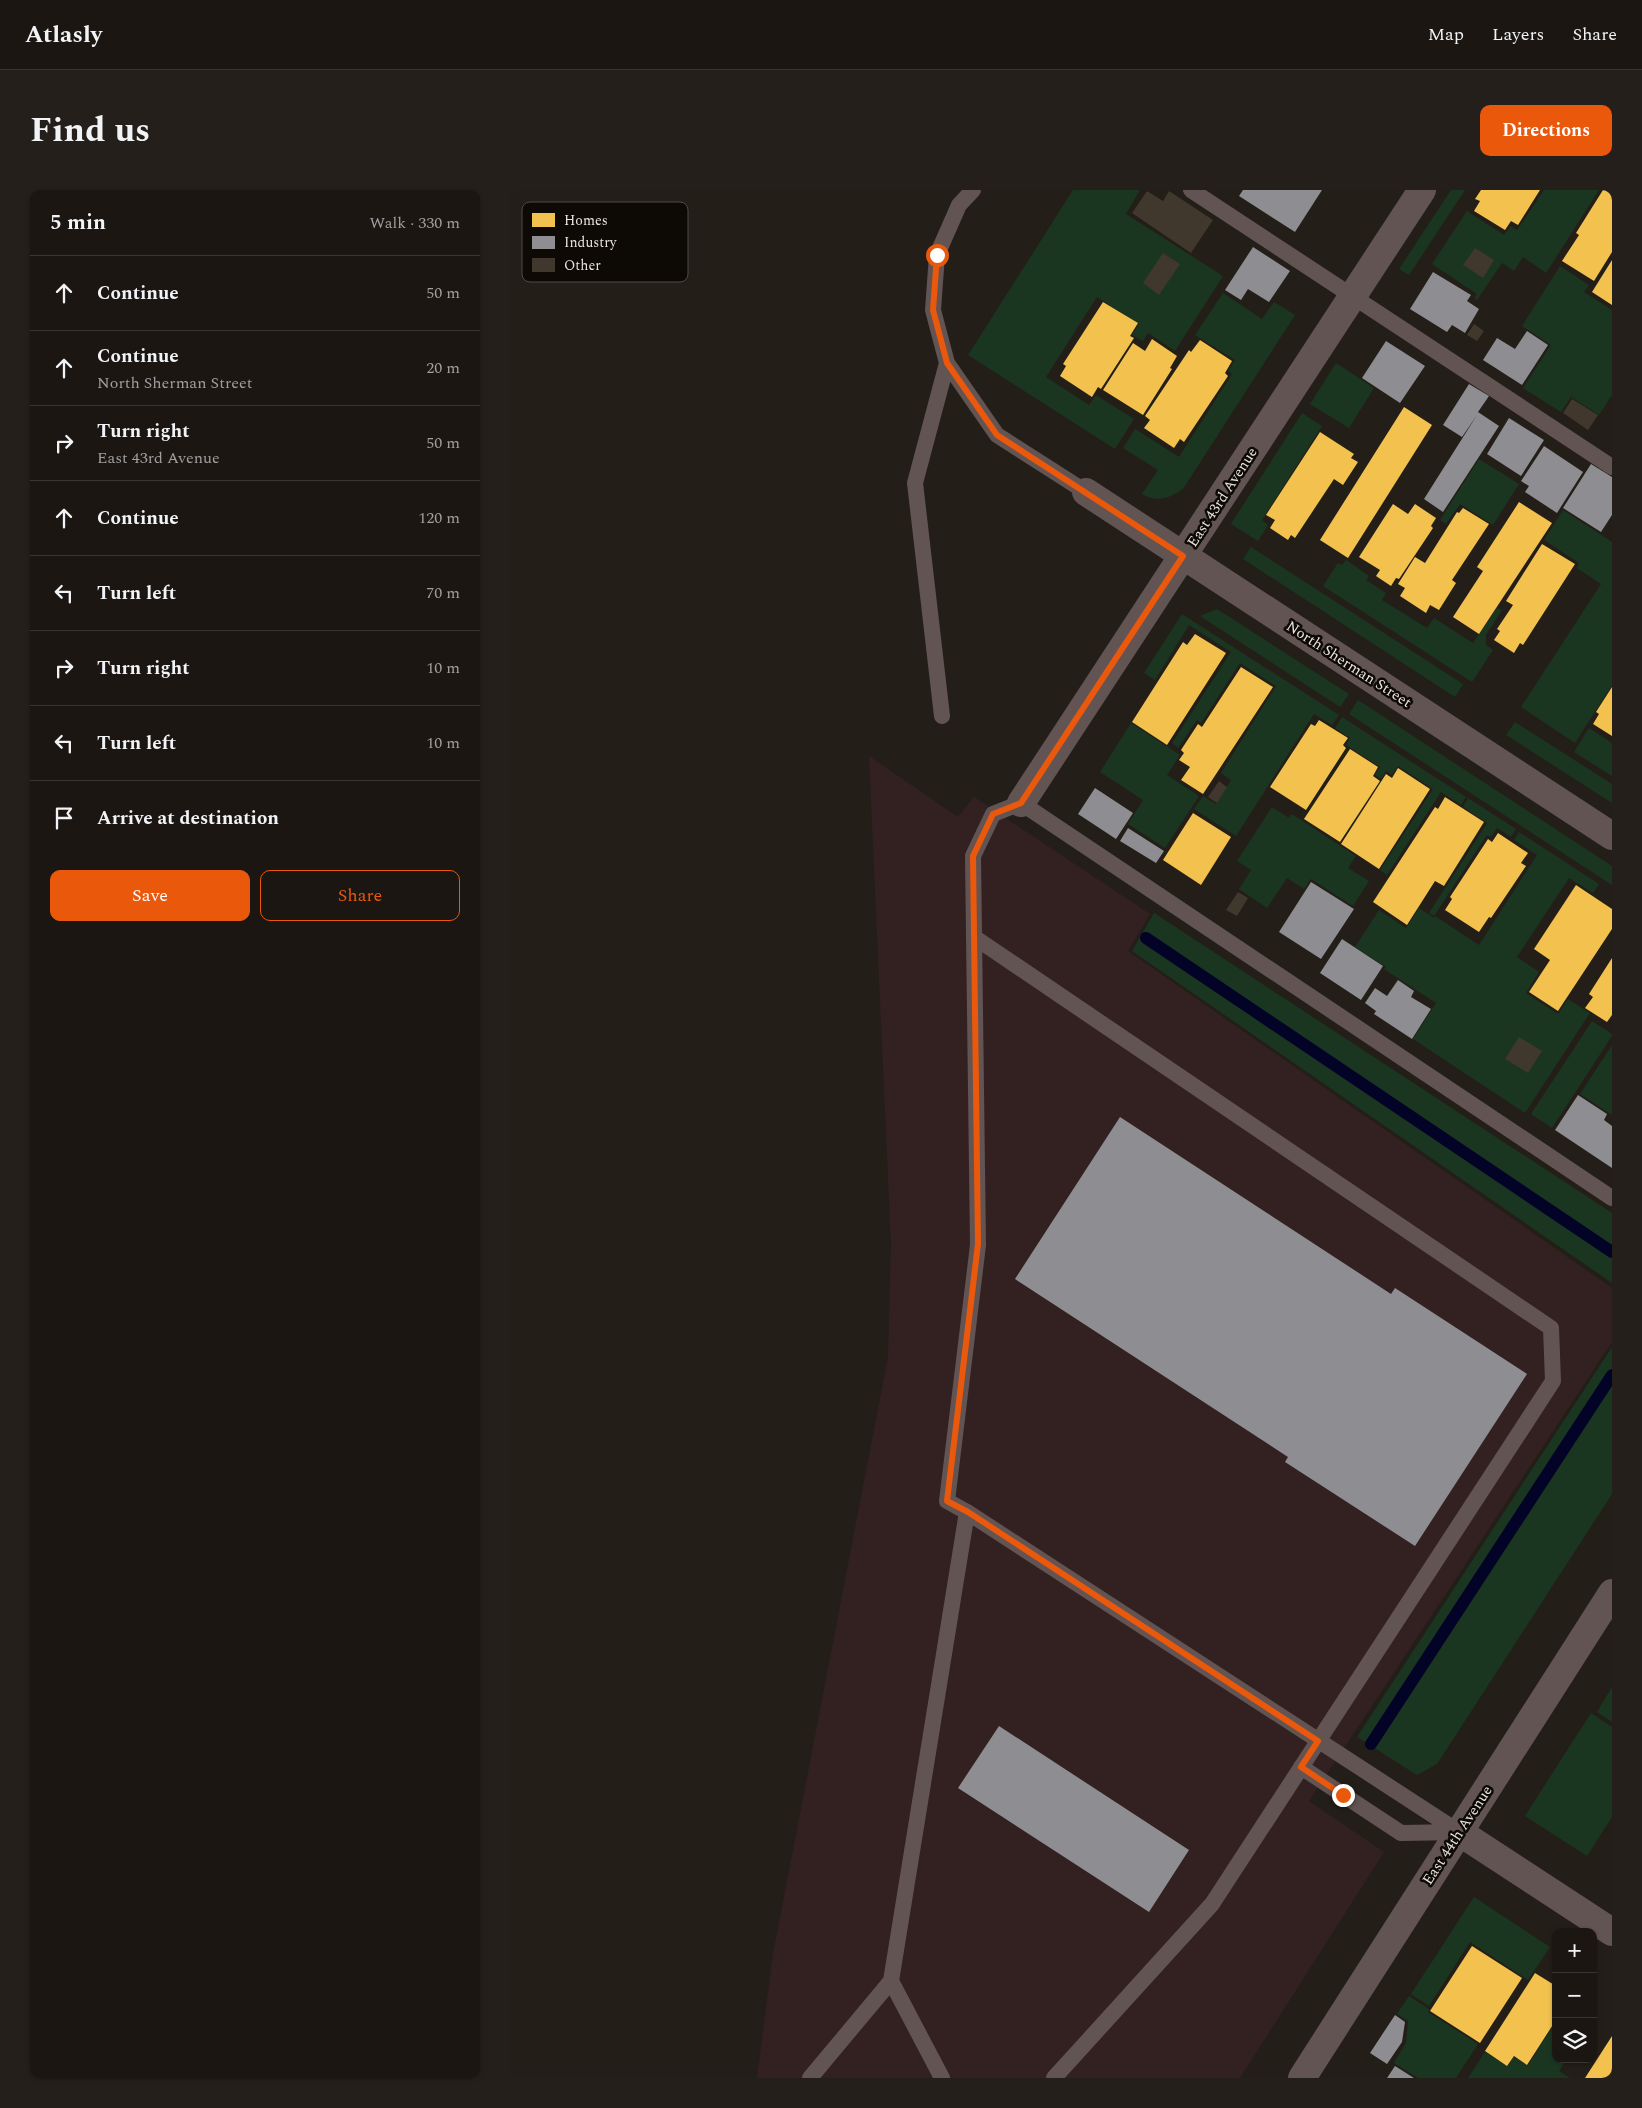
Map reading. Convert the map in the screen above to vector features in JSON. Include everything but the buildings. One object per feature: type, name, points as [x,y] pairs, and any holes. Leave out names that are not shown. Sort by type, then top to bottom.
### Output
[{"type":"street","name":"East 43rd Avenue","points":[[1021,803],[1422,190]]},
{"type":"street","name":"North Sherman Street","points":[[1086,492],[1612,836]]},
{"type":"street","name":"East 44th Avenue","points":[[1302,2078],[1612,1593]]},
{"type":"street","points":[[1459,1832],[1612,1932]]},
{"type":"lane","points":[[973,190],[959,205],[937,255],[933,310],[947,363],[997,435],[1086,492]]},
{"type":"lane","points":[[1191,190],[1612,467]]},
{"type":"lane","points":[[942,716],[915,483],[947,363]]},
{"type":"lane","points":[[1459,1832],[968,1512],[947,1501],[978,1244],[973,856],[993,814],[1021,803],[1612,1198]]},
{"type":"lane","points":[[974,937],[1551,1328],[1554,1381],[1212,1904],[1054,2078]]},
{"type":"lane","points":[[810,2078],[891,1981],[968,1512]]},
{"type":"lane","points":[[1301,1767],[1401,1833],[1459,1832]]},
{"type":"lane","points":[[891,1981],[942,2078]]},
{"type":"shaded area","points":[[869,756],[958,817],[974,797],[1150,914],[1128,951],[1612,1288],[1612,1342],[1309,1801],[1384,1852],[1240,2078],[757,2078],[773,1954],[888,1357],[891,1244]]},
{"type":"green space","points":[[1073,190],[1140,190],[1126,214],[1223,276],[1175,351],[1148,333],[1143,341],[1132,335],[1139,324],[1097,297],[1046,377],[1089,405],[1096,395],[1134,419],[1115,449],[968,355]]},
{"type":"green space","points":[[1451,190],[1465,190],[1409,275],[1399,269]]},
{"type":"green space","points":[[1544,190],[1599,190],[1546,273],[1523,257],[1514,271],[1502,263],[1477,300],[1474,298],[1477,294],[1432,264],[1467,211],[1504,235],[1511,226],[1517,230]]},
{"type":"green space","points":[[1560,266],[1589,285],[1584,292],[1612,310],[1612,395],[1599,415],[1571,397],[1561,412],[1523,388],[1551,345],[1522,326]]},
{"type":"green space","points":[[1223,293],[1262,319],[1274,302],[1295,315],[1183,489],[1163,498],[1148,497],[1142,494],[1158,470],[1123,448],[1135,429],[1179,457],[1232,374],[1228,371],[1235,360],[1195,335]]},
{"type":"green space","points":[[1336,363],[1374,388],[1349,428],[1310,404]]},
{"type":"green space","points":[[1302,413],[1322,426],[1262,520],[1268,525],[1258,541],[1231,524]]},
{"type":"green space","points":[[1479,459],[1519,484],[1493,525],[1460,504],[1446,524],[1440,520]]},
{"type":"green space","points":[[1563,510],[1612,542],[1612,685],[1575,743],[1521,707],[1601,584],[1577,568],[1579,563],[1544,540]]},
{"type":"green space","points":[[1251,547],[1463,684],[1455,697],[1243,559]]},
{"type":"green space","points":[[1346,560],[1369,576],[1366,580],[1386,593],[1382,600],[1427,628],[1434,618],[1473,643],[1497,608],[1502,610],[1486,635],[1486,645],[1493,650],[1472,682],[1323,586],[1338,563],[1342,565]]},
{"type":"green space","points":[[1217,609],[1349,694],[1340,707],[1200,616]]},
{"type":"green space","points":[[1182,614],[1339,715],[1332,725],[1314,714],[1236,836],[1194,809],[1203,796],[1216,804],[1231,780],[1221,773],[1276,686],[1240,663],[1201,723],[1197,720],[1178,748],[1172,743],[1231,652],[1189,625],[1155,680],[1144,673]]},
{"type":"green space","points":[[1358,700],[1612,866],[1612,885],[1349,714]]},
{"type":"green space","points":[[1342,717],[1466,797],[1461,805],[1441,792],[1387,875],[1380,870],[1433,789],[1398,766],[1392,775],[1386,771],[1381,779],[1375,775],[1380,767],[1346,745],[1350,738],[1335,728]]},
{"type":"green space","points":[[1515,722],[1612,784],[1612,803],[1506,735]]},
{"type":"green space","points":[[1131,723],[1180,755],[1167,775],[1199,796],[1165,848],[1128,824],[1143,800],[1100,772]]},
{"type":"green space","points":[[1589,728],[1612,743],[1612,776],[1574,752]]},
{"type":"green space","points":[[1468,798],[1516,829],[1511,837],[1497,828],[1491,837],[1487,835],[1434,916],[1429,913],[1487,823],[1463,807]]},
{"type":"green space","points":[[1272,807],[1289,818],[1292,814],[1356,856],[1348,868],[1369,881],[1353,906],[1311,879],[1304,889],[1287,878],[1267,908],[1239,889],[1251,870],[1237,861]]},
{"type":"green space","points":[[1519,832],[1599,884],[1593,893],[1569,878],[1517,957],[1539,972],[1526,993],[1558,1014],[1568,999],[1590,1013],[1525,1113],[1413,1039],[1436,1003],[1384,969],[1386,967],[1355,947],[1379,910],[1406,928],[1419,908],[1434,918],[1435,916],[1479,945],[1537,855],[1514,840]]},
{"type":"green space","points":[[1154,913],[1612,1213],[1612,1283],[1132,951]]},
{"type":"green space","points":[[1592,1021],[1612,1034],[1612,1036],[1552,1128],[1531,1114]]},
{"type":"green space","points":[[1612,1045],[1612,1115],[1580,1094]]},
{"type":"green space","points":[[1612,1347],[1612,1494],[1437,1764],[1417,1775],[1357,1737]]},
{"type":"green space","points":[[1612,1687],[1612,1722],[1597,1712]]},
{"type":"green space","points":[[1591,1713],[1612,1727],[1612,1817],[1587,1856],[1525,1816]]},
{"type":"green space","points":[[1474,1897],[1550,1947],[1528,1980],[1470,1942],[1429,2006],[1411,1994]]},
{"type":"green space","points":[[1409,1996],[1429,2009],[1428,2012],[1478,2044],[1456,2078],[1418,2078],[1394,2063],[1406,2043],[1408,2021],[1397,2014]]},
{"type":"green space","points":[[1552,2027],[1552,2063],[1564,2063],[1559,2071],[1570,2078],[1468,2078],[1485,2052],[1507,2066],[1514,2057],[1528,2065]]},
{"type":"waterway","points":[[1146,938],[1612,1252]]},
{"type":"waterway","points":[[1371,1744],[1612,1375]]},
{"type":"route","points":[[937,255],[933,310],[947,363],[997,435],[1183,556],[1021,803],[993,814],[973,856],[978,1244],[947,1501],[968,1512],[1318,1741],[1301,1767],[1343,1795]]}]
